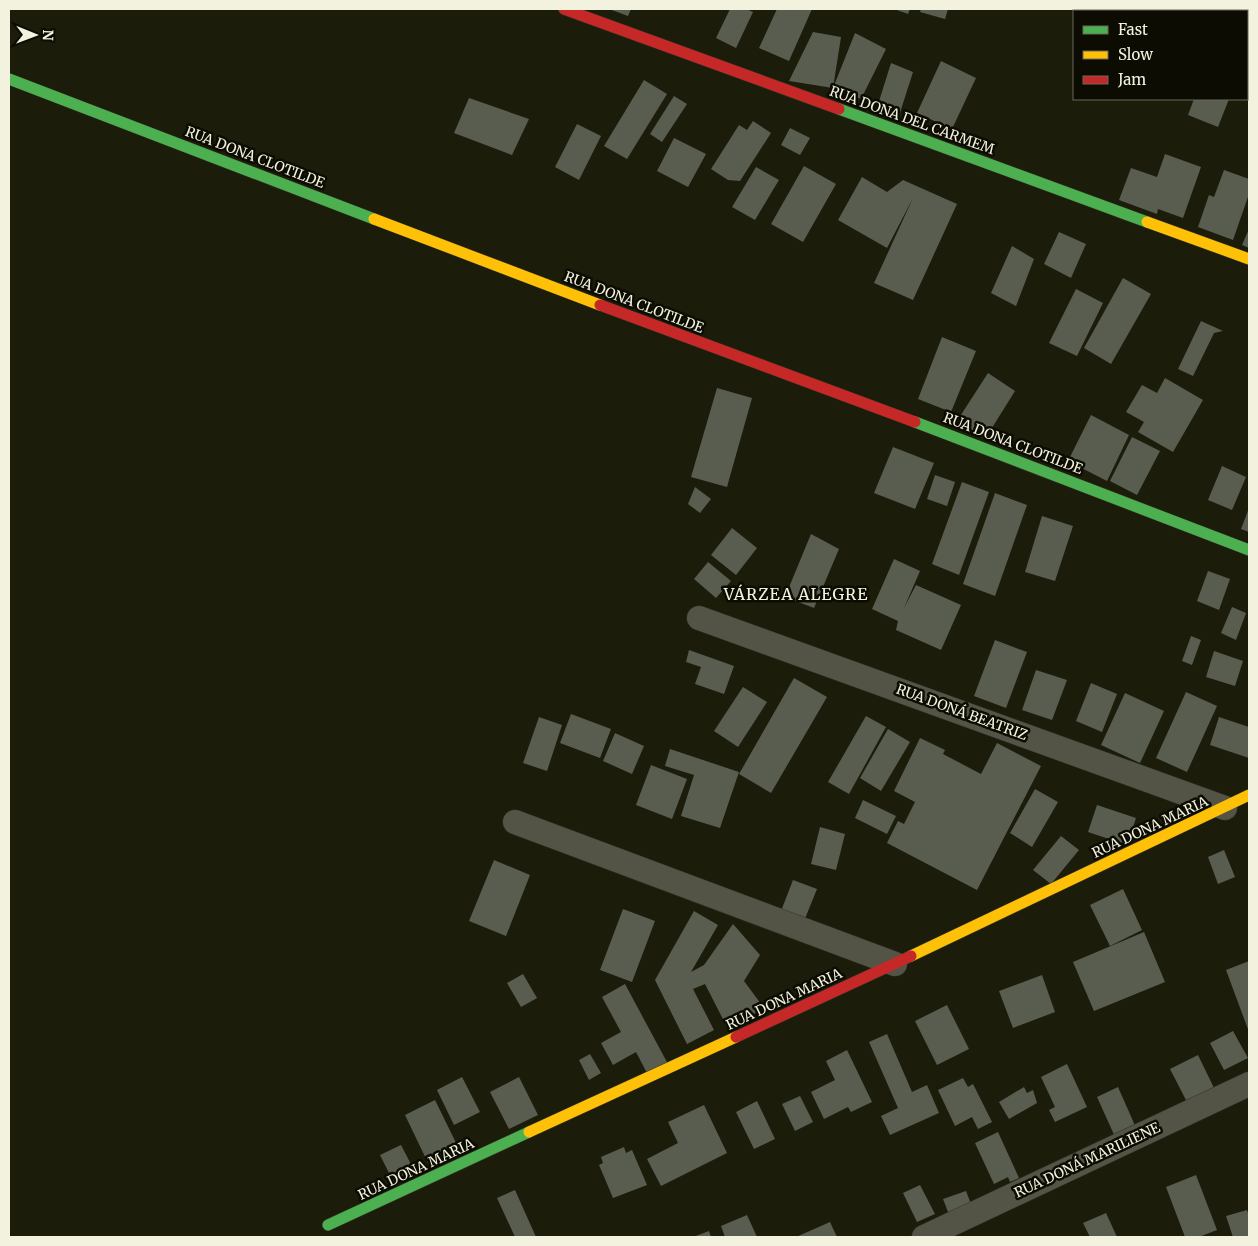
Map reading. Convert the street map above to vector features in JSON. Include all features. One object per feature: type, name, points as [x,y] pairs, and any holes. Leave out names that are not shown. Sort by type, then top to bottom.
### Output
[{"type":"street","name":"RUA DONA DEL CARMEM","points":[[564,9],[1249,259]]},
{"type":"street","name":"RUA DONA CLOTILDE","points":[[9,79],[513,272],[946,433],[1249,550]]},
{"type":"street","name":"RUA DONÁ BEATRIZ","points":[[699,618],[1225,808]]},
{"type":"street","name":"RUA DONA MARIA","points":[[328,1226],[895,964],[1249,796]]},
{"type":"street","points":[[515,822],[895,964]]},
{"type":"street","name":"RUA DONÁ MARILIENE","points":[[924,1237],[1249,1084]]},
{"type":"building","points":[[609,9],[631,9],[628,16]]},
{"type":"building","points":[[730,9],[746,9],[753,12],[736,48],[716,38]]},
{"type":"building","points":[[777,9],[812,9],[789,61],[759,48]]},
{"type":"building","points":[[894,9],[910,9],[908,14]]},
{"type":"building","points":[[921,9],[948,9],[945,19],[920,12]]},
{"type":"building","points":[[813,32],[841,37],[833,88],[789,81]]},
{"type":"building","points":[[855,33],[886,49],[861,99],[833,88]]},
{"type":"building","points":[[1248,46],[1249,47],[1248,72]]},
{"type":"building","points":[[941,61],[976,78],[952,129],[917,113]]},
{"type":"building","points":[[891,63],[913,72],[898,119],[875,114]]},
{"type":"building","points":[[644,80],[667,94],[627,159],[604,146]]},
{"type":"building","points":[[674,96],[687,104],[662,142],[650,134]]},
{"type":"building","points":[[469,98],[529,119],[512,155],[454,133]]},
{"type":"building","points":[[1194,100],[1229,100],[1218,127],[1188,115]]},
{"type":"building","points":[[753,121],[771,133],[740,181],[728,180],[711,169],[739,125],[747,130]]},
{"type":"building","points":[[577,124],[601,136],[579,180],[555,167]]},
{"type":"building","points":[[790,128],[810,138],[800,155],[781,145]]},
{"type":"building","points":[[674,138],[706,154],[688,187],[657,171]]},
{"type":"building","points":[[1165,154],[1201,167],[1183,218],[1158,209],[1157,214],[1119,200],[1131,168],[1157,177]]},
{"type":"building","points":[[804,166],[836,184],[803,242],[771,224]]},
{"type":"building","points":[[756,167],[779,180],[755,220],[732,207]]},
{"type":"building","points":[[1224,170],[1249,179],[1249,194],[1233,240],[1198,227],[1209,195],[1214,197]]},
{"type":"building","points":[[862,177],[887,192],[903,180],[957,204],[913,300],[874,283],[913,198],[887,248],[838,220]]},
{"type":"building","points":[[1249,229],[1249,248],[1242,245]]},
{"type":"building","points":[[1059,232],[1086,244],[1071,278],[1044,264]]},
{"type":"building","points":[[1012,246],[1034,259],[1016,306],[991,293]]},
{"type":"building","points":[[1123,278],[1151,294],[1111,364],[1084,348]]},
{"type":"building","points":[[1076,289],[1103,303],[1077,356],[1049,343]]},
{"type":"building","points":[[1201,321],[1223,331],[1214,333],[1193,376],[1178,369]]},
{"type":"building","points":[[942,337],[976,351],[951,412],[918,399]]},
{"type":"building","points":[[988,373],[1015,391],[985,439],[957,421]]},
{"type":"building","points":[[1165,378],[1203,400],[1173,452],[1138,432],[1144,422],[1126,412],[1142,385],[1157,393]]},
{"type":"building","points":[[717,388],[752,398],[727,487],[691,477]]},
{"type":"building","points":[[1091,415],[1129,435],[1107,481],[1068,461]]},
{"type":"building","points":[[1132,437],[1160,451],[1137,495],[1110,481]]},
{"type":"building","points":[[893,447],[934,463],[915,509],[874,493]]},
{"type":"building","points":[[1222,466],[1246,477],[1232,510],[1208,500]]},
{"type":"building","points":[[935,475],[955,482],[947,506],[927,499]]},
{"type":"building","points":[[962,482],[989,492],[959,575],[932,564]]},
{"type":"building","points":[[695,487],[711,499],[700,513],[688,504]]},
{"type":"building","points":[[995,493],[1027,505],[995,596],[963,584]]},
{"type":"building","points":[[1249,508],[1249,532],[1241,529]]},
{"type":"building","points":[[1042,516],[1073,526],[1055,581],[1025,572]]},
{"type":"building","points":[[732,528],[757,548],[736,575],[711,555]]},
{"type":"building","points":[[811,534],[839,549],[814,608],[785,597]]},
{"type":"building","points":[[894,559],[920,571],[904,608],[916,585],[961,605],[941,650],[896,630],[898,621],[872,609]]},
{"type":"building","points":[[708,562],[731,581],[716,598],[694,579]]},
{"type":"building","points":[[1208,571],[1230,579],[1219,610],[1197,601]]},
{"type":"building","points":[[1232,607],[1246,613],[1236,640],[1221,633]]},
{"type":"building","points":[[1191,636],[1201,640],[1192,665],[1182,661]]},
{"type":"building","points":[[995,640],[1027,652],[1006,708],[974,696]]},
{"type":"building","points":[[689,650],[734,666],[724,694],[695,684],[701,667],[686,662]]},
{"type":"building","points":[[1214,651],[1243,661],[1235,686],[1206,677]]},
{"type":"building","points":[[1036,670],[1067,680],[1052,720],[1022,710]]},
{"type":"building","points":[[794,678],[827,697],[771,793],[739,774]]},
{"type":"building","points":[[1091,683],[1117,694],[1102,732],[1076,721]]},
{"type":"building","points":[[743,687],[767,702],[738,747],[714,731]]},
{"type":"building","points":[[1186,692],[1217,706],[1187,772],[1156,758]]},
{"type":"building","points":[[1125,693],[1164,711],[1140,763],[1101,745]]},
{"type":"building","points":[[571,714],[611,729],[600,758],[560,743]]},
{"type":"building","points":[[866,716],[886,727],[849,794],[828,782]]},
{"type":"building","points":[[539,717],[562,725],[547,771],[523,763]]},
{"type":"building","points":[[1219,717],[1249,727],[1249,758],[1210,745]]},
{"type":"building","points":[[888,729],[910,742],[881,791],[860,778]]},
{"type":"building","points":[[615,733],[644,746],[632,774],[603,761]]},
{"type":"building","points":[[920,738],[945,750],[943,754],[981,774],[997,743],[1041,766],[977,890],[887,843],[898,821],[904,824],[915,802],[894,791]]},
{"type":"building","points":[[670,749],[739,772],[720,828],[681,816],[694,775],[665,766]]},
{"type":"building","points":[[651,765],[687,779],[672,819],[636,805]]},
{"type":"building","points":[[1035,789],[1058,802],[1032,847],[1010,833]]},
{"type":"building","points":[[863,800],[896,816],[887,834],[855,818]]},
{"type":"building","points":[[1097,805],[1136,818],[1127,845],[1088,832]]},
{"type":"building","points":[[820,827],[845,834],[836,870],[811,864]]},
{"type":"building","points":[[1061,836],[1079,850],[1051,884],[1033,870]]},
{"type":"building","points":[[1224,850],[1235,877],[1218,884],[1208,857]]},
{"type":"building","points":[[494,860],[530,875],[506,936],[469,921]]},
{"type":"building","points":[[793,880],[817,889],[804,921],[781,911]]},
{"type":"building","points":[[1123,889],[1142,930],[1110,946],[1090,905]]},
{"type":"building","points":[[623,909],[655,921],[632,982],[600,970]]},
{"type":"building","points":[[694,911],[718,925],[691,972],[704,965],[733,924],[760,955],[744,981],[764,1008],[728,1029],[705,984],[693,989],[714,1030],[687,1044],[655,980]]},
{"type":"building","points":[[1144,932],[1165,982],[1094,1011],[1073,962]]},
{"type":"building","points":[[1249,961],[1249,1032],[1226,970]]},
{"type":"building","points":[[523,974],[537,998],[521,1007],[507,983]]},
{"type":"building","points":[[1042,975],[1055,1012],[1013,1028],[999,991]]},
{"type":"building","points":[[625,984],[668,1064],[648,1075],[636,1052],[613,1065],[601,1043],[621,1032],[602,997]]},
{"type":"building","points":[[947,1005],[969,1049],[937,1065],[915,1021]]},
{"type":"building","points":[[1233,1031],[1248,1058],[1224,1070],[1210,1043]]},
{"type":"building","points":[[887,1034],[912,1092],[927,1085],[939,1113],[890,1135],[881,1116],[898,1108],[869,1042]]},
{"type":"building","points":[[847,1050],[872,1102],[851,1112],[848,1107],[824,1119],[811,1092],[835,1080],[826,1061]]},
{"type":"building","points":[[590,1054],[601,1073],[589,1080],[579,1060]]},
{"type":"building","points":[[1198,1055],[1214,1088],[1187,1102],[1170,1069]]},
{"type":"building","points":[[1067,1064],[1087,1107],[1055,1122],[1049,1110],[1055,1107],[1041,1077]]},
{"type":"building","points":[[462,1077],[480,1112],[454,1125],[437,1090]]},
{"type":"building","points":[[519,1077],[538,1115],[509,1129],[490,1092]]},
{"type":"building","points":[[963,1078],[968,1087],[973,1084],[992,1122],[978,1129],[972,1117],[955,1126],[938,1090]]},
{"type":"building","points":[[1024,1087],[1027,1093],[1033,1090],[1037,1103],[1009,1119],[999,1102]]},
{"type":"building","points":[[1118,1087],[1137,1130],[1116,1139],[1097,1097]]},
{"type":"building","points":[[800,1096],[813,1122],[795,1131],[782,1104]]},
{"type":"building","points":[[435,1100],[459,1149],[429,1165],[405,1115]]},
{"type":"building","points":[[757,1101],[775,1139],[754,1149],[736,1112]]},
{"type":"building","points":[[704,1105],[727,1153],[661,1186],[647,1159],[678,1143],[668,1122]]},
{"type":"building","points":[[998,1132],[1019,1178],[1010,1182],[1008,1177],[994,1184],[975,1143]]},
{"type":"building","points":[[401,1145],[414,1170],[393,1181],[380,1155]]},
{"type":"building","points":[[624,1147],[626,1153],[632,1150],[647,1185],[613,1198],[599,1165],[603,1163],[601,1157]]},
{"type":"building","points":[[1196,1175],[1217,1230],[1199,1237],[1185,1237],[1166,1187]]},
{"type":"building","points":[[920,1185],[935,1214],[917,1222],[903,1193]]},
{"type":"building","points":[[515,1190],[536,1237],[515,1237],[497,1198]]},
{"type":"building","points":[[966,1191],[971,1204],[948,1212],[943,1199]]},
{"type":"building","points":[[1247,1210],[1249,1216],[1249,1237],[1233,1237],[1226,1216]]},
{"type":"building","points":[[1106,1213],[1117,1237],[1090,1237],[1083,1223]]},
{"type":"building","points":[[747,1215],[757,1237],[725,1237],[721,1226]]},
{"type":"building","points":[[830,1222],[837,1237],[796,1237]]},
{"type":"building","points":[[709,1231],[711,1237],[693,1237]]},
{"type":"traffic: fast","points":[[9,79],[374,219]]},
{"type":"traffic: fast","points":[[839,109],[1147,222]]},
{"type":"traffic: fast","points":[[915,422],[1249,550]]},
{"type":"traffic: fast","points":[[328,1225],[529,1132]]},
{"type":"traffic: slow","points":[[374,219],[600,305]]},
{"type":"traffic: slow","points":[[1147,222],[1249,259]]},
{"type":"traffic: slow","points":[[911,956],[1249,795]]},
{"type":"traffic: slow","points":[[529,1132],[736,1037]]},
{"type":"traffic: jam","points":[[564,9],[839,109]]},
{"type":"traffic: jam","points":[[600,305],[915,422]]},
{"type":"traffic: jam","points":[[736,1037],[911,956]]},
{"type":"district","name":"VÁRZEA ALEGRE","points":[[796,594]]}]
